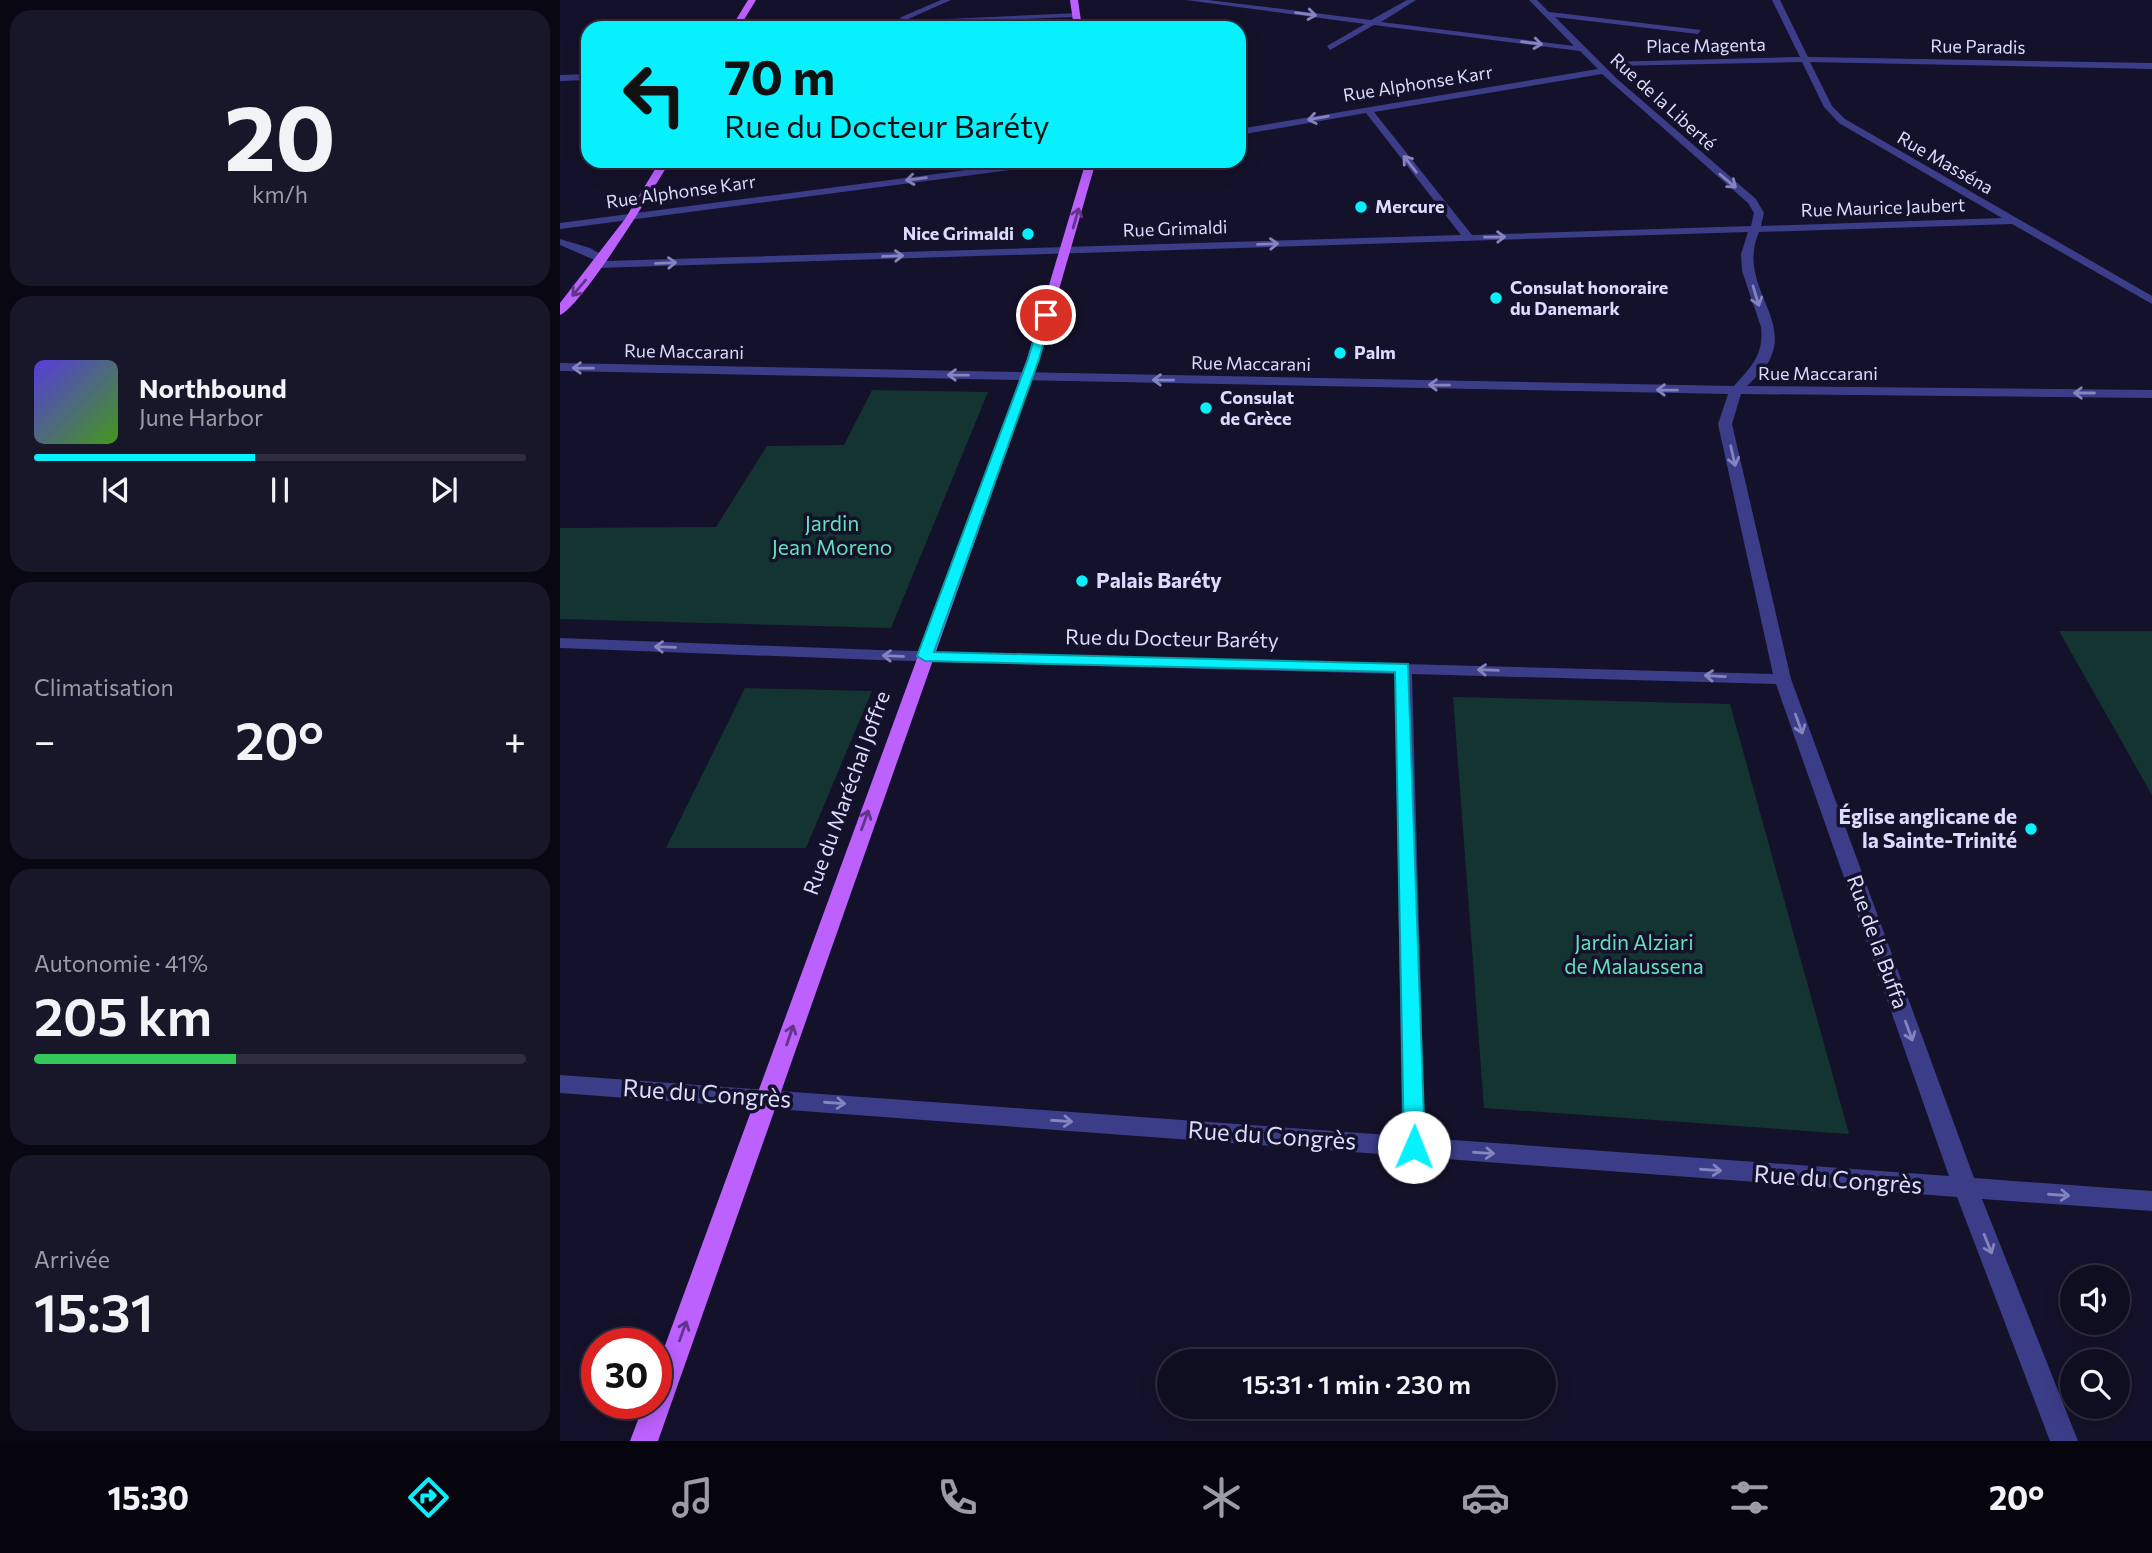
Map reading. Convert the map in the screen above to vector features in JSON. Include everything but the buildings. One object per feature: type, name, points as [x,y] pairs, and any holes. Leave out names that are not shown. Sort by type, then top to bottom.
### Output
[{"type":"main road","points":[[740,21],[753,0]]},
{"type":"main road","points":[[1074,0],[1077,21]]},
{"type":"main road","points":[[560,311],[600,262],[661,168]]},
{"type":"main road","name":"Rue du Maréchal Joffre","points":[[644,1441],[1026,377],[1089,168]]},
{"type":"street","points":[[895,21],[947,0]]},
{"type":"street","points":[[1190,0],[1580,49]]},
{"type":"street","points":[[1330,48],[1412,0]]},
{"type":"street","name":"Rue de la Liberté","points":[[1534,0],[1580,49],[1607,67],[1752,201],[1759,213],[1746,261],[1765,324],[1767,351],[1735,391]]},
{"type":"street","name":"Rue Masséna","points":[[1776,0],[1828,107],[1842,121],[2152,301]]},
{"type":"street","points":[[1546,13],[1698,32]]},
{"type":"street","points":[[936,21],[1076,15]]},
{"type":"street","name":"Rue Paradis","points":[[1803,60],[2152,66]]},
{"type":"street","name":"Place Magenta","points":[[1607,67],[1803,60]]},
{"type":"street","name":"Rue Alphonse Karr","points":[[1246,131],[1607,67]]},
{"type":"street","points":[[560,78],[581,77]]},
{"type":"street","points":[[1368,110],[1468,237]]},
{"type":"street","name":"Rue Alphonse Karr","points":[[560,226],[1003,168]]},
{"type":"street","name":"Rue Maurice Jaubert","points":[[1754,231],[2014,221]]},
{"type":"street","name":"Rue Grimaldi","points":[[600,262],[1754,231]]},
{"type":"street","points":[[560,242],[586,250],[600,262]]},
{"type":"street","name":"Rue Maccarani","points":[[560,368],[1735,391],[2152,394]]},
{"type":"street","name":"Rue de la Buffa","points":[[1735,391],[1727,408],[1725,424],[1783,679],[1966,1189],[2064,1441]]},
{"type":"street","name":"Rue du Docteur Baréty","points":[[560,643],[925,656],[1783,679]]},
{"type":"street","points":[[1403,667],[1414,1147]]},
{"type":"street","name":"Rue du Congrès","points":[[560,1084],[2152,1201]]},
{"type":"green space","name":"Jardin Jean Moreno","points":[[872,390],[988,392],[891,628],[560,619],[560,528],[716,527],[767,446],[844,445]]},
{"type":"green space","points":[[2059,631],[2152,631],[2152,795]]},
{"type":"green space","points":[[745,688],[872,691],[806,848],[666,848]]},
{"type":"green space","name":"Jardin Alziari de Malaussena","points":[[1453,697],[1730,704],[1849,1134],[1484,1108]]},
{"type":"place","name":"Mercure","points":[[1361,207]]},
{"type":"place","name":"Nice Grimaldi","points":[[1028,234]]},
{"type":"place","name":"Consulat honoraire du Danemark","points":[[1496,298]]},
{"type":"place","name":"Palm","points":[[1340,353]]},
{"type":"place","name":"Consulat de Grèce","points":[[1206,408]]},
{"type":"place","name":"Palais Baréty","points":[[1082,581]]},
{"type":"place","name":"Église anglicane de la Sainte-Trinité","points":[[2031,829]]},
{"type":"route","points":[[1046,315],[1033,359],[925,656],[1403,667],[1414,1147]]}]
